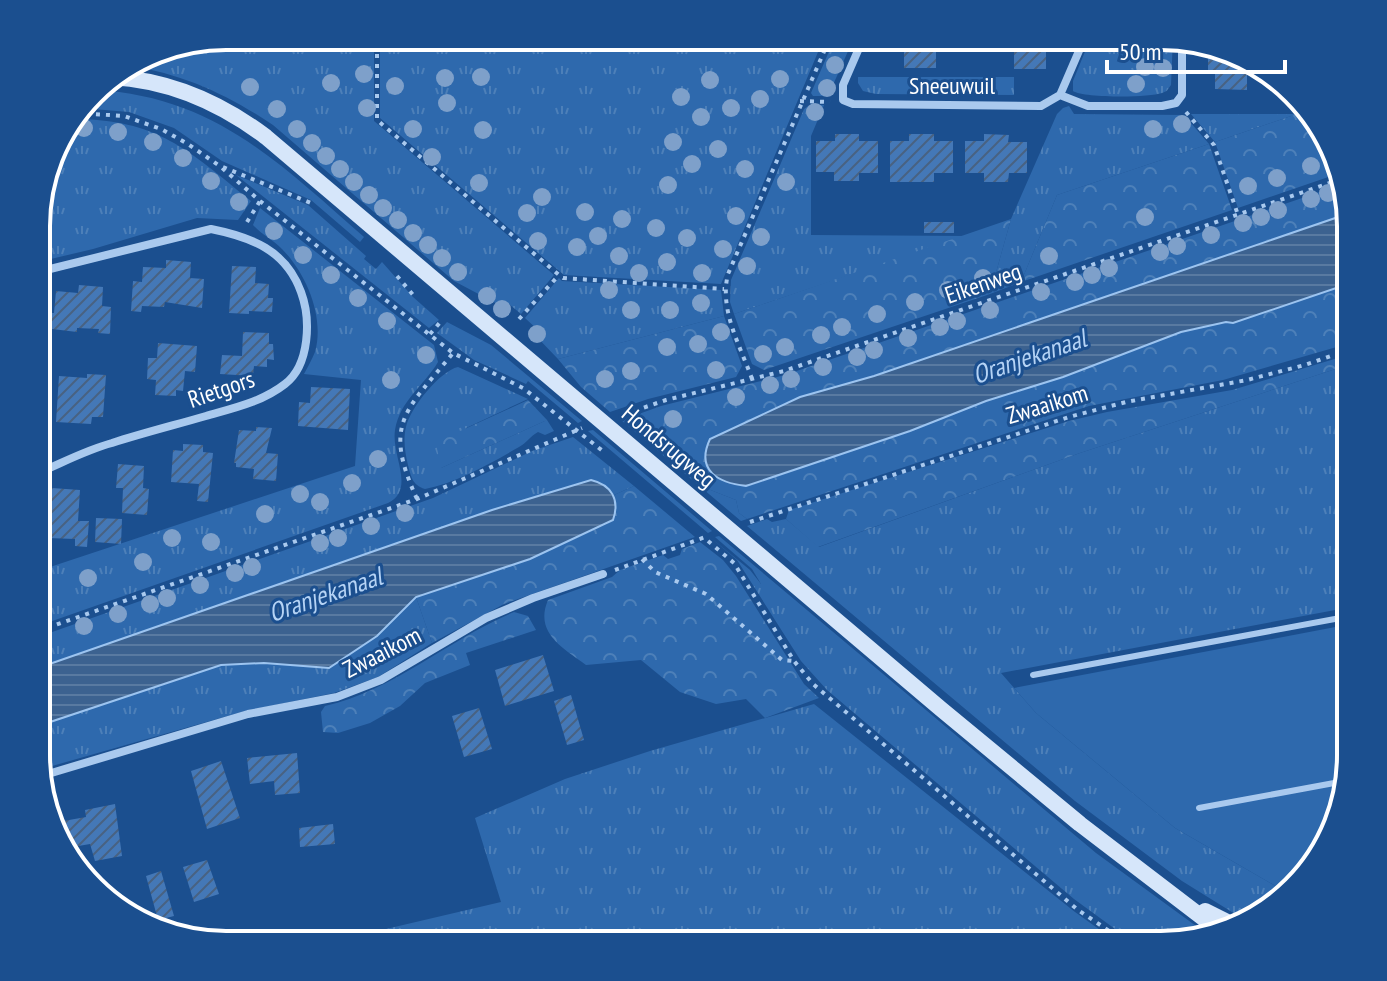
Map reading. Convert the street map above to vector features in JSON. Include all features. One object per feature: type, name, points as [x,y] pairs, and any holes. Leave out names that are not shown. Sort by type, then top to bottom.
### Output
[{"type":"street","points":[[843,100],[843,85],[858,50]]},
{"type":"street","points":[[1079,50],[1060,95],[1088,106],[1162,106],[1176,103],[1182,95],[1182,51]]},
{"type":"street","name":"Hondsrugweg","points":[[131,79],[185,93],[233,115],[266,137],[941,709],[1080,824],[1211,924]]},
{"type":"street","name":"Sneeuwuil","points":[[843,100],[853,104],[1041,106],[1060,95]]},
{"type":"street","name":"Rietgors","points":[[50,269],[211,229],[240,234],[274,251],[290,271],[301,292],[307,323],[303,359],[288,383],[254,403],[107,444],[50,468]]},
{"type":"street","name":"Zwaaikom","points":[[51,773],[248,714],[337,697],[381,680],[486,618],[603,574]]},
{"type":"street","name":"Hondsrugweg","points":[[1175,895],[1223,920]]},
{"type":"lane","points":[[1033,675],[1337,619]]},
{"type":"lane","points":[[1199,808],[1335,783]]},
{"type":"path","points":[[377,50],[377,120],[563,278],[724,289]]},
{"type":"path","points":[[752,379],[725,305],[724,289],[800,101],[824,50]]},
{"type":"path","points":[[800,101],[843,100]]},
{"type":"path","points":[[1176,103],[1214,145],[1238,215]]},
{"type":"path","name":"Hondsrugweg","points":[[91,113],[143,122],[175,136],[221,167],[453,353],[523,388],[605,453]]},
{"type":"path","points":[[221,167],[311,203],[321,211]]},
{"type":"path","name":"Eikenweg","points":[[633,411],[784,371],[1331,182]]},
{"type":"path","points":[[240,234],[260,201]]},
{"type":"path","points":[[394,273],[414,296]]},
{"type":"path","points":[[519,319],[559,275]]},
{"type":"path","points":[[430,334],[443,319]]},
{"type":"path","points":[[417,499],[405,473],[399,432],[410,407],[453,353]]},
{"type":"path","name":"Zwaaikom","points":[[760,518],[1069,417],[1126,402],[1247,380],[1337,354]]},
{"type":"path","points":[[50,627],[417,499],[560,436]]},
{"type":"path","points":[[694,529],[734,563],[794,661],[813,684],[1078,910],[1109,931]]},
{"type":"path","points":[[603,574],[688,543]]},
{"type":"path","points":[[642,559],[655,572],[706,594],[782,660],[794,661]]},
{"type":"green space","points":[[374,50],[374,121],[554,275],[521,314],[509,304],[505,308],[454,281],[273,125],[222,95],[187,80],[146,69],[170,59],[203,52]]},
{"type":"green space","points":[[380,50],[819,50],[721,284],[564,275],[380,118]]},
{"type":"green space","points":[[830,50],[849,50],[828,96],[813,96],[811,93]]},
{"type":"green space","points":[[1086,50],[1172,50],[1171,85],[1165,92],[1144,96],[1090,95],[1073,91],[1073,81]]},
{"type":"green space","points":[[858,77],[1014,77],[1014,95],[876,94],[863,91]]},
{"type":"green space","points":[[112,92],[175,105],[210,120],[273,160],[364,237],[360,242],[311,200],[222,161],[174,128],[129,112],[95,109]]},
{"type":"green space","points":[[824,105],[811,136],[811,235],[966,236],[734,314],[730,302],[731,280],[804,109]]},
{"type":"green space","points":[[1069,106],[1074,114],[1184,115],[1209,144],[1057,195],[1021,282],[990,294],[1011,219],[1057,114]]},
{"type":"green space","points":[[1191,114],[1297,114],[1215,142]]},
{"type":"green space","points":[[1297,114],[1319,148],[1330,177],[1238,208],[1215,142]]},
{"type":"green space","points":[[86,119],[150,131],[189,153],[251,201],[238,220],[197,218],[50,259],[53,192],[63,159]]},
{"type":"green space","points":[[1209,144],[1232,210],[1021,282],[1057,195]]},
{"type":"green space","points":[[236,175],[308,205],[366,256],[364,259],[376,269],[382,262],[413,297],[439,320],[429,328]]},
{"type":"green space","points":[[1333,188],[1337,217],[874,376],[800,397],[730,484],[747,486],[993,398],[1065,376],[1150,342],[1198,327],[1233,323],[1337,288],[1337,347],[1223,380],[1089,406],[747,519],[739,513],[736,500],[708,489],[640,425],[636,415],[785,375]]},
{"type":"green space","points":[[260,208],[434,345],[438,362],[407,402],[395,430],[401,481],[396,497],[388,503],[50,622],[50,567],[355,466],[361,380],[304,374],[315,352],[317,339],[311,296],[291,259],[253,225]]},
{"type":"green space","points":[[1011,219],[990,294],[764,370],[752,364],[734,314]]},
{"type":"green space","points":[[559,278],[562,281],[721,290],[724,316],[558,359],[535,335],[538,330],[525,318]]},
{"type":"green space","points":[[724,316],[742,366],[736,377],[610,412],[581,387],[558,359]]},
{"type":"green space","points":[[447,322],[491,345],[582,421],[578,423],[528,381],[526,384],[474,360],[437,333]]},
{"type":"green space","points":[[1337,358],[1337,369],[1080,453],[818,547],[786,519],[789,510],[1069,421],[1232,390]]},
{"type":"green space","points":[[458,367],[528,399],[466,428],[441,468],[547,420],[554,431],[545,435],[538,432],[485,466],[425,489],[415,483],[410,473],[405,446],[406,427],[413,410],[427,391],[443,375]]},
{"type":"green space","points":[[1337,369],[1337,610],[1001,673],[1036,713],[1175,828],[1277,887],[1236,914],[1182,881],[1075,801],[747,526],[767,519],[772,522],[786,519],[819,547],[1080,453]]},
{"type":"green space","points":[[528,400],[547,420],[441,468],[437,448],[447,437]]},
{"type":"green space","points":[[636,415],[640,425],[708,489],[736,500],[739,513],[747,519],[741,521],[621,420]]},
{"type":"green space","points":[[593,430],[712,531],[708,533],[588,431]]},
{"type":"green space","points":[[573,437],[634,486],[614,495],[608,488],[492,510],[50,664],[50,633],[433,498],[532,451]]},
{"type":"green space","points":[[634,486],[695,537],[504,604],[432,643],[416,597],[530,559],[607,524],[613,520],[614,495]]},
{"type":"green space","points":[[719,536],[1096,853],[1198,927],[1118,931],[1074,899],[827,690],[801,661],[737,560],[711,538],[750,570],[761,584],[752,569],[715,537]]},
{"type":"green space","points":[[700,542],[723,560],[736,576],[804,684],[819,698],[765,718],[746,699],[716,704],[680,692],[641,660],[586,665],[560,646],[548,631],[545,612],[548,600],[663,555],[668,559],[680,555],[682,549]]},
{"type":"green space","points":[[416,597],[432,643],[378,677],[334,693],[245,711],[50,767],[50,722],[221,665],[264,663],[329,668]]},
{"type":"green space","points":[[514,612],[528,616],[536,630],[466,653],[470,665],[425,683],[400,706],[370,723],[338,733],[323,732],[321,712],[325,706],[375,688]]},
{"type":"green space","points":[[1337,627],[1337,766],[1324,822],[1301,862],[1277,887],[1175,828],[1036,713],[1014,688]]},
{"type":"green space","points":[[814,704],[1101,931],[378,931],[501,902],[475,818],[565,779]]},
{"type":"water","name":"Oranjekanaal","points":[[1337,217],[1337,288],[1233,323],[1181,332],[1063,377],[746,486],[719,478],[708,467],[706,450],[710,439],[800,397],[874,376]]},
{"type":"water","name":"Oranjekanaal","points":[[591,480],[609,490],[615,500],[613,520],[530,559],[416,597],[377,636],[329,668],[264,663],[221,665],[50,722],[50,664],[492,510]]},
{"type":"building","points":[[904,50],[936,50],[936,68],[904,68]]},
{"type":"building","points":[[1014,50],[1046,50],[1046,69],[1014,69]]},
{"type":"building","points":[[1208,57],[1239,68],[1247,73],[1247,90],[1215,89],[1215,70],[1208,71]]},
{"type":"building","points":[[835,134],[859,134],[859,141],[878,141],[878,173],[859,173],[859,181],[834,181],[834,172],[816,172],[816,141],[835,141]]},
{"type":"building","points":[[909,134],[934,134],[934,141],[953,141],[953,173],[934,173],[934,182],[890,182],[890,141],[909,141]]},
{"type":"building","points":[[984,134],[1009,135],[1008,142],[1027,142],[1027,173],[1009,173],[1008,182],[984,182],[984,173],[965,173],[965,141],[984,141]]},
{"type":"building","points":[[924,222],[954,222],[954,233],[924,233]]},
{"type":"building","points":[[166,260],[191,262],[190,278],[204,279],[202,308],[165,302],[164,307],[142,306],[141,312],[131,311],[133,281],[142,282],[143,267],[166,268]]},
{"type":"building","points":[[232,266],[256,267],[255,283],[269,284],[268,298],[273,298],[272,312],[229,313]]},
{"type":"building","points":[[79,285],[103,287],[102,306],[111,307],[110,334],[98,333],[99,329],[77,328],[77,332],[50,329],[50,313],[54,313],[56,291],[78,293]]},
{"type":"building","points":[[243,332],[269,333],[274,360],[267,359],[267,367],[254,366],[253,376],[220,374],[222,355],[242,356]]},
{"type":"building","points":[[158,343],[197,346],[195,372],[185,371],[183,391],[176,390],[176,396],[155,395],[156,380],[147,379],[148,358],[157,358]]},
{"type":"building","points":[[87,374],[106,375],[103,417],[92,417],[91,424],[56,422],[59,376],[87,378]]},
{"type":"building","points":[[311,387],[350,389],[348,430],[298,426],[299,402],[310,403]]},
{"type":"building","points":[[256,427],[272,428],[266,453],[278,454],[276,481],[253,479],[254,469],[236,467],[234,463],[239,430],[256,431]]},
{"type":"building","points":[[183,444],[203,445],[203,452],[213,453],[208,502],[197,501],[199,484],[171,482],[173,450],[183,451]]},
{"type":"building","points":[[118,464],[144,466],[143,488],[149,489],[147,515],[122,513],[123,488],[116,488]]},
{"type":"building","points":[[52,488],[80,490],[78,521],[89,521],[87,547],[75,546],[75,539],[50,538]]},
{"type":"building","points":[[96,518],[122,519],[121,544],[95,542]]},
{"type":"building","points":[[543,655],[554,691],[505,706],[495,670]]},
{"type":"building","points":[[571,695],[584,740],[567,745],[554,701]]},
{"type":"building","points":[[479,708],[492,749],[464,757],[452,716]]},
{"type":"building","points":[[297,753],[300,793],[275,795],[274,781],[250,784],[247,758]]},
{"type":"building","points":[[221,761],[240,818],[207,829],[191,771]]},
{"type":"building","points":[[115,804],[122,856],[95,861],[90,844],[76,846],[63,821],[86,817],[85,810]]},
{"type":"building","points":[[333,824],[335,844],[300,847],[299,828]]},
{"type":"building","points":[[207,860],[219,894],[194,902],[183,867]]},
{"type":"building","points":[[161,871],[174,916],[157,917],[146,876]]}]
